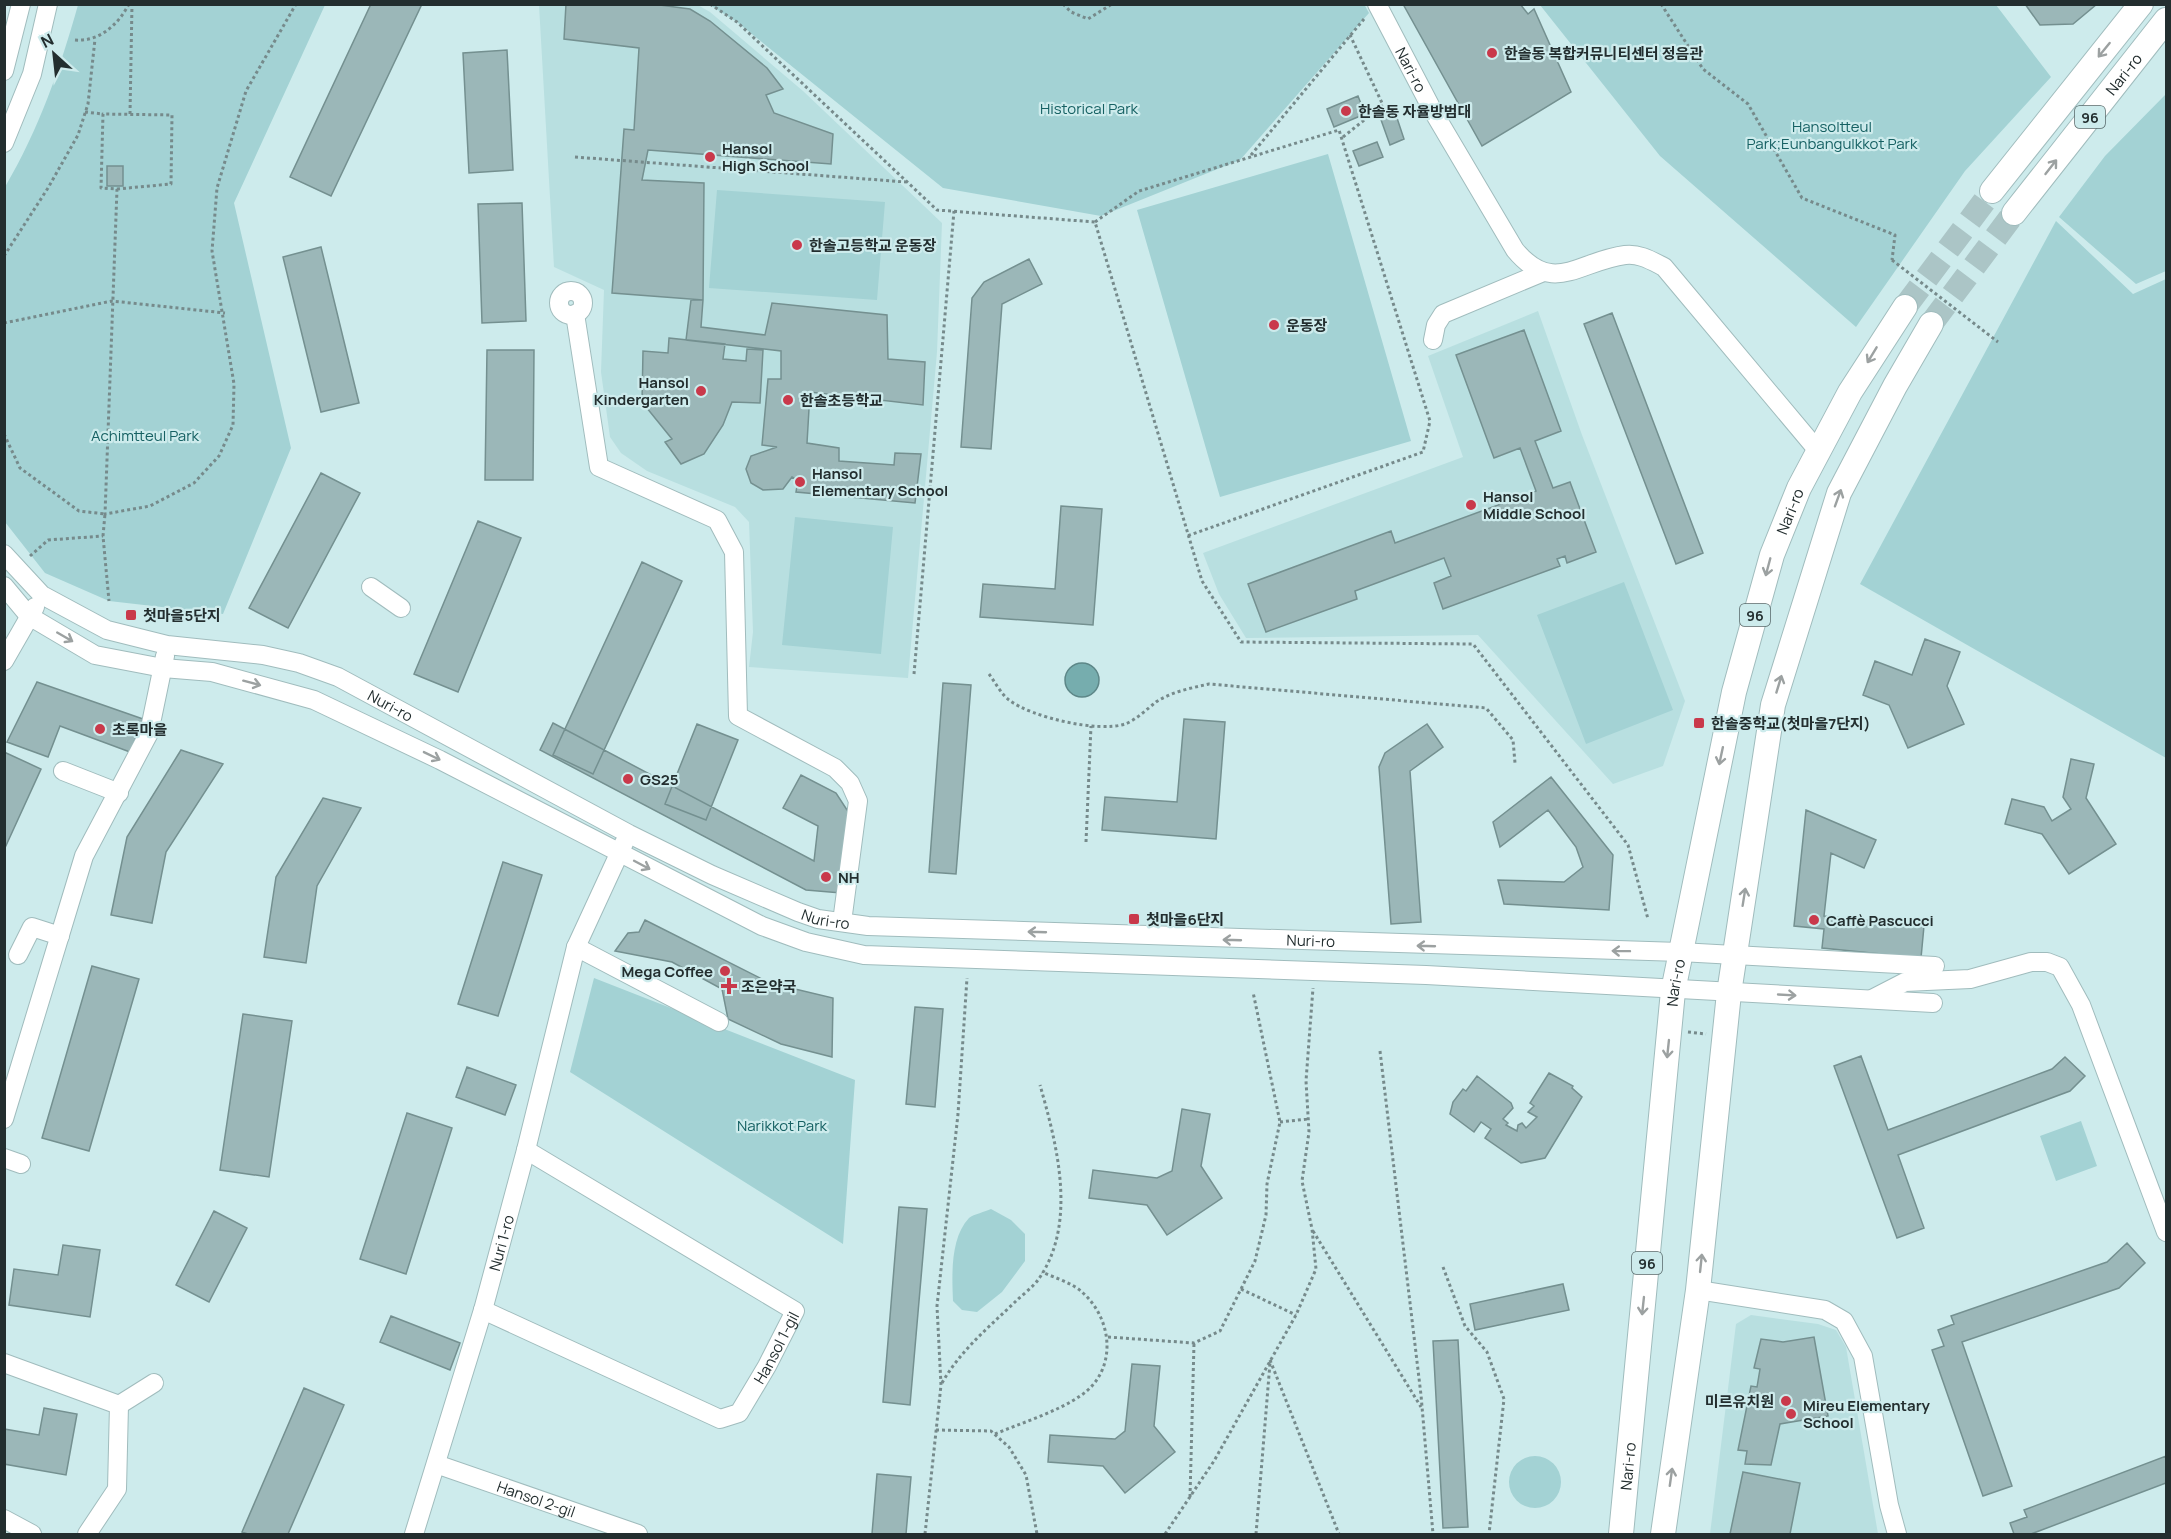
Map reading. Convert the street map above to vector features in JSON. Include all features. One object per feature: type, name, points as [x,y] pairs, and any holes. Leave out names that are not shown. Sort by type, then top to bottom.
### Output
[{"type":"main road","name":"96","points":[[1992,191],[2141,4]]},
{"type":"main road","name":"Nari-ro","points":[[2014,213],[2166,20]]},
{"type":"main road","name":"Nari-ro","points":[[1621,1534],[1673,991],[1734,692],[1772,555],[1799,488],[1850,392],[1905,307]]},
{"type":"main road","points":[[1663,1534],[1698,1290],[1728,993],[1773,705],[1839,493],[1894,386],[1931,324]]},
{"type":"street","points":[[4,71],[21,4]]},
{"type":"street","points":[[4,143],[32,74],[48,4]]},
{"type":"street","name":"Nari-ro","points":[[1373,9],[1515,250],[1527,264],[1541,273]]},
{"type":"street","points":[[1433,340],[1443,314],[1541,273],[1560,274],[1626,255],[1647,258],[1664,267],[1819,452]]},
{"type":"street","points":[[575,314],[599,467],[717,520],[734,552],[738,716],[835,768],[850,783],[858,801],[842,922]]},
{"type":"street","name":"Nuri-ro","points":[[4,555],[42,595],[106,630],[167,645],[263,656],[299,663],[338,677],[629,834],[768,902],[818,918],[868,926],[1205,939],[1735,954],[1935,966]]},
{"type":"street","name":"Nuri-ro","points":[[4,586],[29,616],[95,655],[163,668],[212,672],[314,700],[440,760],[762,927],[806,942],[864,955],[1424,975],[1673,991],[1933,1003]]},
{"type":"street","points":[[371,587],[400,608]]},
{"type":"street","points":[[4,661],[42,595]]},
{"type":"street","points":[[4,1119],[84,856],[149,733],[167,645]]},
{"type":"street","points":[[63,771],[119,793]]},
{"type":"street","name":"Nuri 1-ro","points":[[414,1534],[483,1310],[526,1150],[576,947],[629,834]]},
{"type":"street","points":[[18,955],[32,927],[60,936]]},
{"type":"street","points":[[576,947],[719,1022]]},
{"type":"street","points":[[1872,1000],[1905,982],[1970,980],[2031,962],[2047,962],[2060,967],[2080,1005],[2166,1232]]},
{"type":"street","points":[[1870,963],[1905,982]]},
{"type":"street","name":"Hansol 1-gil","points":[[483,1310],[720,1419],[739,1413],[767,1366],[795,1311],[526,1150]]},
{"type":"street","points":[[1698,1290],[1825,1310],[1844,1322],[1863,1356],[1889,1505],[1897,1534]]},
{"type":"street","points":[[4,1363],[119,1405]]},
{"type":"street","points":[[119,1405],[154,1383]]},
{"type":"street","points":[[87,1534],[117,1489],[119,1405]]},
{"type":"street","name":"Hansol 2-gil","points":[[436,1464],[638,1534]]},
{"type":"street","points":[[4,1519],[32,1534]]},
{"type":"path","points":[[75,40],[95,39],[121,18],[130,4]]},
{"type":"path","points":[[130,4],[130,114]]},
{"type":"path","points":[[4,434],[20,468],[79,511],[105,514],[150,506],[194,483],[219,456],[233,425],[234,384],[225,313],[212,251],[217,188],[246,91],[296,4]]},
{"type":"path","points":[[710,4],[737,22],[937,210],[1095,222],[1139,191],[1339,130],[1430,421],[1423,452],[1188,536]]},
{"type":"path","points":[[1063,4],[1071,12],[1088,19],[1112,4]]},
{"type":"path","points":[[1661,4],[1703,69],[1748,104],[1802,198],[1895,235],[1892,260],[1998,342]]},
{"type":"path","points":[[1250,157],[1373,9]]},
{"type":"path","points":[[1343,137],[1383,105],[1350,35]]},
{"type":"path","points":[[4,256],[48,188],[78,135],[85,112],[95,39]]},
{"type":"path","points":[[85,112],[172,115],[171,184],[117,189],[101,188],[103,114]]},
{"type":"path","points":[[575,157],[907,182]]},
{"type":"path","points":[[109,601],[103,536],[117,189]]},
{"type":"path","points":[[914,674],[954,211]]},
{"type":"path","points":[[1095,222],[1202,581],[1240,642],[1473,644],[1628,845],[1648,919]]},
{"type":"path","points":[[4,323],[112,301],[225,313]]},
{"type":"path","points":[[30,556],[48,540],[103,536]]},
{"type":"path","points":[[988,674],[1008,699],[1030,711],[1063,722],[1091,726],[1125,724],[1159,700],[1184,690],[1209,684],[1486,708],[1513,740],[1515,763]]},
{"type":"path","points":[[1086,842],[1091,726]]},
{"type":"path","points":[[925,1534],[941,1385],[937,1306],[958,1114],[967,978]]},
{"type":"path","points":[[1165,1534],[1214,1461],[1296,1315],[1316,1269],[1312,1229],[1302,1181],[1309,1132],[1306,1081],[1313,988]]},
{"type":"path","points":[[1108,1337],[1194,1343],[1220,1332],[1255,1261],[1266,1215],[1267,1184],[1280,1122],[1253,992]]},
{"type":"path","points":[[1683,1032],[1706,1034]]},
{"type":"path","points":[[1380,1051],[1422,1408],[1433,1534]]},
{"type":"path","points":[[941,1385],[955,1360],[1038,1280],[1054,1246],[1062,1205],[1052,1130],[1040,1085]]},
{"type":"path","points":[[1280,1122],[1308,1119]]},
{"type":"path","points":[[1312,1229],[1422,1408]]},
{"type":"path","points":[[1443,1267],[1465,1326],[1487,1352],[1504,1399],[1490,1534]]},
{"type":"path","points":[[995,1434],[1080,1396],[1102,1376],[1108,1337],[1095,1305],[1082,1291],[1042,1272]]},
{"type":"path","points":[[1241,1289],[1296,1315]]},
{"type":"path","points":[[1190,1497],[1194,1343]]},
{"type":"path","points":[[1256,1534],[1270,1360]]},
{"type":"path","points":[[1270,1360],[1339,1534]]},
{"type":"path","points":[[936,1430],[991,1431],[1009,1447],[1026,1475],[1037,1534]]},
{"type":"shaded area","points":[[696,4],[710,12],[803,91],[942,223],[937,352],[908,678],[749,667],[753,632],[749,522],[735,507],[647,471],[621,453],[610,437],[601,372],[604,290],[554,267],[539,5]]},
{"type":"shaded area","name":"Hansol Middle School","points":[[1538,311],[1582,435],[1685,701],[1663,766],[1613,784],[1478,635],[1246,638],[1219,594],[1203,553],[1463,457],[1428,356]]},
{"type":"shaded area","points":[[1082,663],[1094,668],[1099,680],[1094,692],[1082,697],[1070,692],[1065,680],[1070,668]]},
{"type":"shaded area","name":"Mireu Elementary School","points":[[1751,1315],[1818,1324],[1836,1330],[1846,1347],[1878,1534],[1710,1534],[1736,1324]]},
{"type":"green space","name":"Historical Park","points":[[1364,4],[1369,13],[1240,160],[1101,216],[943,188],[737,22],[710,5]]},
{"type":"green space","name":"Achimtteul Park","points":[[78,5],[325,5],[234,203],[291,448],[223,614],[109,601],[45,573],[5,522],[5,187],[48,98]]},
{"type":"green space","name":"Hansoltteul Park;Eunbangulkkot Park","points":[[1540,5],[1996,5],[2051,77],[1965,171],[1856,327],[1660,156]]},
{"type":"green space","points":[[2166,94],[2166,271],[2136,284],[2059,217],[2105,156]]},
{"type":"green space","name":"운동장","points":[[1328,154],[1411,441],[1220,497],[1137,210]]},
{"type":"green space","name":"한솔고등학교 운동장","points":[[717,190],[885,202],[877,300],[709,288]]},
{"type":"green space","points":[[2056,221],[2133,294],[2166,279],[2166,758],[1860,584]]},
{"type":"green space","points":[[795,517],[893,527],[881,654],[782,645]]},
{"type":"green space","points":[[1624,582],[1673,710],[1586,744],[1537,615]]},
{"type":"green space","name":"Narikkot Park","points":[[594,978],[855,1080],[843,1244],[570,1072]]},
{"type":"green space","points":[[2081,1121],[2097,1166],[2056,1181],[2040,1136]]},
{"type":"green space","points":[[991,1209],[1011,1220],[1025,1234],[1025,1261],[1002,1292],[977,1312],[962,1310],[953,1301],[955,1246],[969,1218]]},
{"type":"green space","points":[[1530,1456],[1540,1456],[1554,1463],[1561,1482],[1554,1501],[1540,1508],[1530,1508],[1520,1504],[1513,1497],[1509,1487],[1509,1477],[1513,1467],[1520,1460]]},
{"type":"building","points":[[371,4],[422,4],[331,196],[290,177]]},
{"type":"building","points":[[566,4],[652,4],[690,9],[710,21],[767,68],[783,89],[766,95],[774,113],[833,134],[831,164],[648,150],[642,180],[704,183],[703,300],[612,293],[624,129],[634,130],[639,48],[564,39]]},
{"type":"building","name":"한솔동 복합커뮤니티센터 정음관","points":[[1403,4],[1520,4],[1528,14],[1534,9],[1571,92],[1482,146]]},
{"type":"building","points":[[2025,4],[2097,4],[2073,24],[2040,25]]},
{"type":"building","points":[[507,50],[513,170],[469,173],[463,53]]},
{"type":"building","name":"한솔동 자율방범대","points":[[1358,96],[1365,114],[1334,127],[1327,109]]},
{"type":"building","points":[[1395,112],[1404,139],[1390,145],[1380,117]]},
{"type":"building","points":[[1377,142],[1383,157],[1359,166],[1353,151]]},
{"type":"building","points":[[107,166],[123,166],[123,186],[107,186]]},
{"type":"building","points":[[522,203],[526,321],[482,323],[478,204]]},
{"type":"building","points":[[321,247],[359,403],[321,412],[283,257]]},
{"type":"building","points":[[1029,259],[1042,284],[1002,304],[991,449],[961,447],[972,298],[984,282]]},
{"type":"building","name":"한솔초등학교","points":[[691,300],[703,300],[701,327],[765,335],[772,303],[887,315],[888,359],[925,362],[923,405],[810,392],[807,443],[839,448],[839,461],[894,465],[895,453],[921,454],[915,503],[796,492],[798,480],[792,477],[783,489],[763,490],[751,483],[746,469],[751,456],[777,447],[762,445],[768,379],[781,379],[781,351],[686,340]]},
{"type":"building","points":[[1612,313],[1703,553],[1676,564],[1584,324]]},
{"type":"building","points":[[1524,330],[1561,431],[1535,441],[1553,488],[1570,482],[1596,552],[1567,563],[1565,556],[1557,559],[1560,566],[1443,609],[1434,583],[1451,576],[1444,558],[1355,591],[1357,599],[1266,632],[1248,584],[1391,531],[1395,543],[1536,491],[1520,448],[1494,458],[1456,355]]},
{"type":"building","name":"Hansol Kindergarten","points":[[669,338],[725,344],[723,359],[746,361],[747,349],[763,350],[760,403],[732,402],[723,425],[704,454],[681,464],[665,442],[672,439],[642,402],[643,351],[668,353]]},
{"type":"building","points":[[487,350],[534,350],[533,480],[485,480]]},
{"type":"building","points":[[321,473],[360,493],[288,628],[249,608]]},
{"type":"building","points":[[1061,506],[1102,509],[1093,625],[980,617],[983,584],[1055,589]]},
{"type":"building","points":[[478,521],[521,538],[458,692],[414,674]]},
{"type":"building","points":[[642,562],[682,581],[593,774],[553,755]]},
{"type":"building","points":[[1925,639],[1960,652],[1947,686],[1964,724],[1908,748],[1889,705],[1863,695],[1875,661],[1912,675]]},
{"type":"building","points":[[37,682],[143,719],[130,752],[60,726],[48,757],[7,742]]},
{"type":"building","points":[[943,683],[971,685],[956,874],[929,872]]},
{"type":"building","points":[[1184,719],[1225,722],[1216,839],[1102,830],[1105,797],[1177,802]]},
{"type":"building","points":[[553,723],[814,861],[818,826],[783,808],[801,775],[836,793],[849,813],[841,893],[806,890],[540,750]]},
{"type":"building","points":[[697,724],[738,740],[706,820],[665,804]]},
{"type":"building","points":[[1427,724],[1443,747],[1410,771],[1421,922],[1391,924],[1379,767],[1385,753]]},
{"type":"building","points":[[181,750],[223,764],[166,852],[152,923],[111,915],[127,837]]},
{"type":"building","points":[[4,752],[41,769],[4,850]]},
{"type":"building","points":[[2071,759],[2094,764],[2086,798],[2116,844],[2069,874],[2042,834],[2005,824],[2012,799],[2044,807],[2052,821],[2071,809],[2063,797]]},
{"type":"building","points":[[1551,777],[1613,855],[1609,910],[1504,904],[1498,880],[1564,882],[1583,867],[1576,847],[1548,810],[1500,847],[1493,822]]},
{"type":"building","points":[[323,798],[361,808],[317,886],[306,963],[264,957],[276,877]]},
{"type":"building","points":[[1806,810],[1876,840],[1864,868],[1831,853],[1824,916],[1924,926],[1921,958],[1822,948],[1824,929],[1794,926]]},
{"type":"building","points":[[503,862],[542,875],[498,1016],[458,1004]]},
{"type":"building","points":[[645,920],[770,983],[833,998],[832,1057],[781,1044],[728,1019],[722,989],[672,962],[615,951],[628,933],[639,932]]},
{"type":"building","points":[[92,966],[139,979],[89,1151],[42,1138]]},
{"type":"building","points":[[915,1007],[943,1009],[935,1107],[906,1104]]},
{"type":"building","points":[[243,1014],[292,1021],[269,1177],[220,1170]]},
{"type":"building","points":[[1861,1056],[1888,1130],[2052,1069],[2065,1057],[2085,1076],[2070,1091],[1898,1155],[1924,1228],[1897,1238],[1834,1066]]},
{"type":"building","points":[[467,1067],[516,1085],[505,1115],[456,1097]]},
{"type":"building","points":[[1549,1073],[1573,1086],[1572,1088],[1582,1097],[1545,1158],[1521,1163],[1485,1138],[1491,1129],[1481,1122],[1474,1132],[1450,1114],[1453,1102],[1463,1089],[1466,1091],[1477,1076],[1511,1103],[1513,1108],[1503,1119],[1508,1123],[1506,1125],[1517,1131],[1518,1125],[1522,1123],[1526,1128],[1537,1117],[1528,1112],[1534,1106],[1530,1103]]},
{"type":"building","points":[[1182,1109],[1210,1114],[1201,1166],[1222,1198],[1167,1235],[1147,1205],[1089,1198],[1093,1170],[1157,1178],[1172,1171]]},
{"type":"building","points":[[407,1113],[452,1128],[406,1274],[360,1259]]},
{"type":"building","points":[[899,1207],[927,1209],[910,1405],[883,1402]]},
{"type":"building","points":[[214,1211],[247,1228],[209,1302],[176,1285]]},
{"type":"building","points":[[2127,1243],[2145,1263],[2119,1288],[1962,1342],[2012,1486],[1983,1496],[1932,1350],[1944,1346],[1938,1330],[1954,1324],[1951,1316],[2107,1262]]},
{"type":"building","points":[[63,1245],[100,1250],[90,1317],[9,1305],[14,1269],[58,1275]]},
{"type":"building","points":[[1563,1284],[1569,1310],[1475,1330],[1470,1304]]},
{"type":"building","points":[[391,1316],[460,1343],[450,1370],[380,1342]]},
{"type":"building","name":"미르유치원","points":[[1814,1337],[1828,1416],[1780,1424],[1771,1465],[1745,1464],[1747,1451],[1738,1450],[1751,1386],[1757,1387],[1760,1369],[1754,1368],[1761,1339],[1783,1342]]},
{"type":"building","points":[[1458,1340],[1468,1527],[1443,1528],[1433,1341]]},
{"type":"building","points":[[1132,1364],[1160,1366],[1154,1426],[1175,1452],[1125,1493],[1103,1466],[1048,1462],[1050,1435],[1115,1439],[1125,1431]]},
{"type":"building","points":[[304,1388],[344,1405],[288,1534],[242,1532]]},
{"type":"building","points":[[44,1408],[77,1414],[66,1475],[4,1464],[4,1429],[39,1435]]},
{"type":"building","points":[[2166,1456],[2166,1483],[2031,1534],[2014,1534],[2010,1523],[2027,1517],[2024,1510]]},
{"type":"building","points":[[1743,1472],[1800,1483],[1790,1534],[1730,1534]]},
{"type":"building","points":[[877,1474],[911,1477],[906,1534],[872,1534]]},
{"type":"tunnel","points":[[1905,307],[1992,191]]},
{"type":"tunnel","points":[[1931,324],[2014,213]]},
{"type":"place","name":"한솔동 복합커뮤니티센터 정음관","points":[[1492,53]]},
{"type":"place","name":"한솔동 자율방범대","points":[[1346,111]]},
{"type":"place","name":"Hansol High School","points":[[710,157]]},
{"type":"place","name":"한솔고등학교 운동장","points":[[797,245]]},
{"type":"place","name":"운동장","points":[[1274,325]]},
{"type":"place","name":"Hansol Kindergarten","points":[[701,391]]},
{"type":"place","name":"한솔초등학교","points":[[788,400]]},
{"type":"place","name":"Hansol Elementary School","points":[[800,482]]},
{"type":"place","name":"Hansol Middle School","points":[[1471,505]]},
{"type":"place","name":"첫마을5단지","points":[[131,615]]},
{"type":"place","name":"한솔중학교(첫마을7단지)","points":[[1699,723]]},
{"type":"place","name":"초록마을","points":[[100,729]]},
{"type":"place","name":"GS25","points":[[628,779]]},
{"type":"place","name":"NH","points":[[826,877]]},
{"type":"place","name":"첫마을6단지","points":[[1134,919]]},
{"type":"place","name":"Caffè Pascucci","points":[[1814,920]]},
{"type":"place","name":"Mega Coffee","points":[[725,971]]},
{"type":"place","name":"조은약국","points":[[729,986]]},
{"type":"place","name":"미르유치원","points":[[1786,1401]]},
{"type":"place","name":"Mireu Elementary School","points":[[1791,1414]]}]
